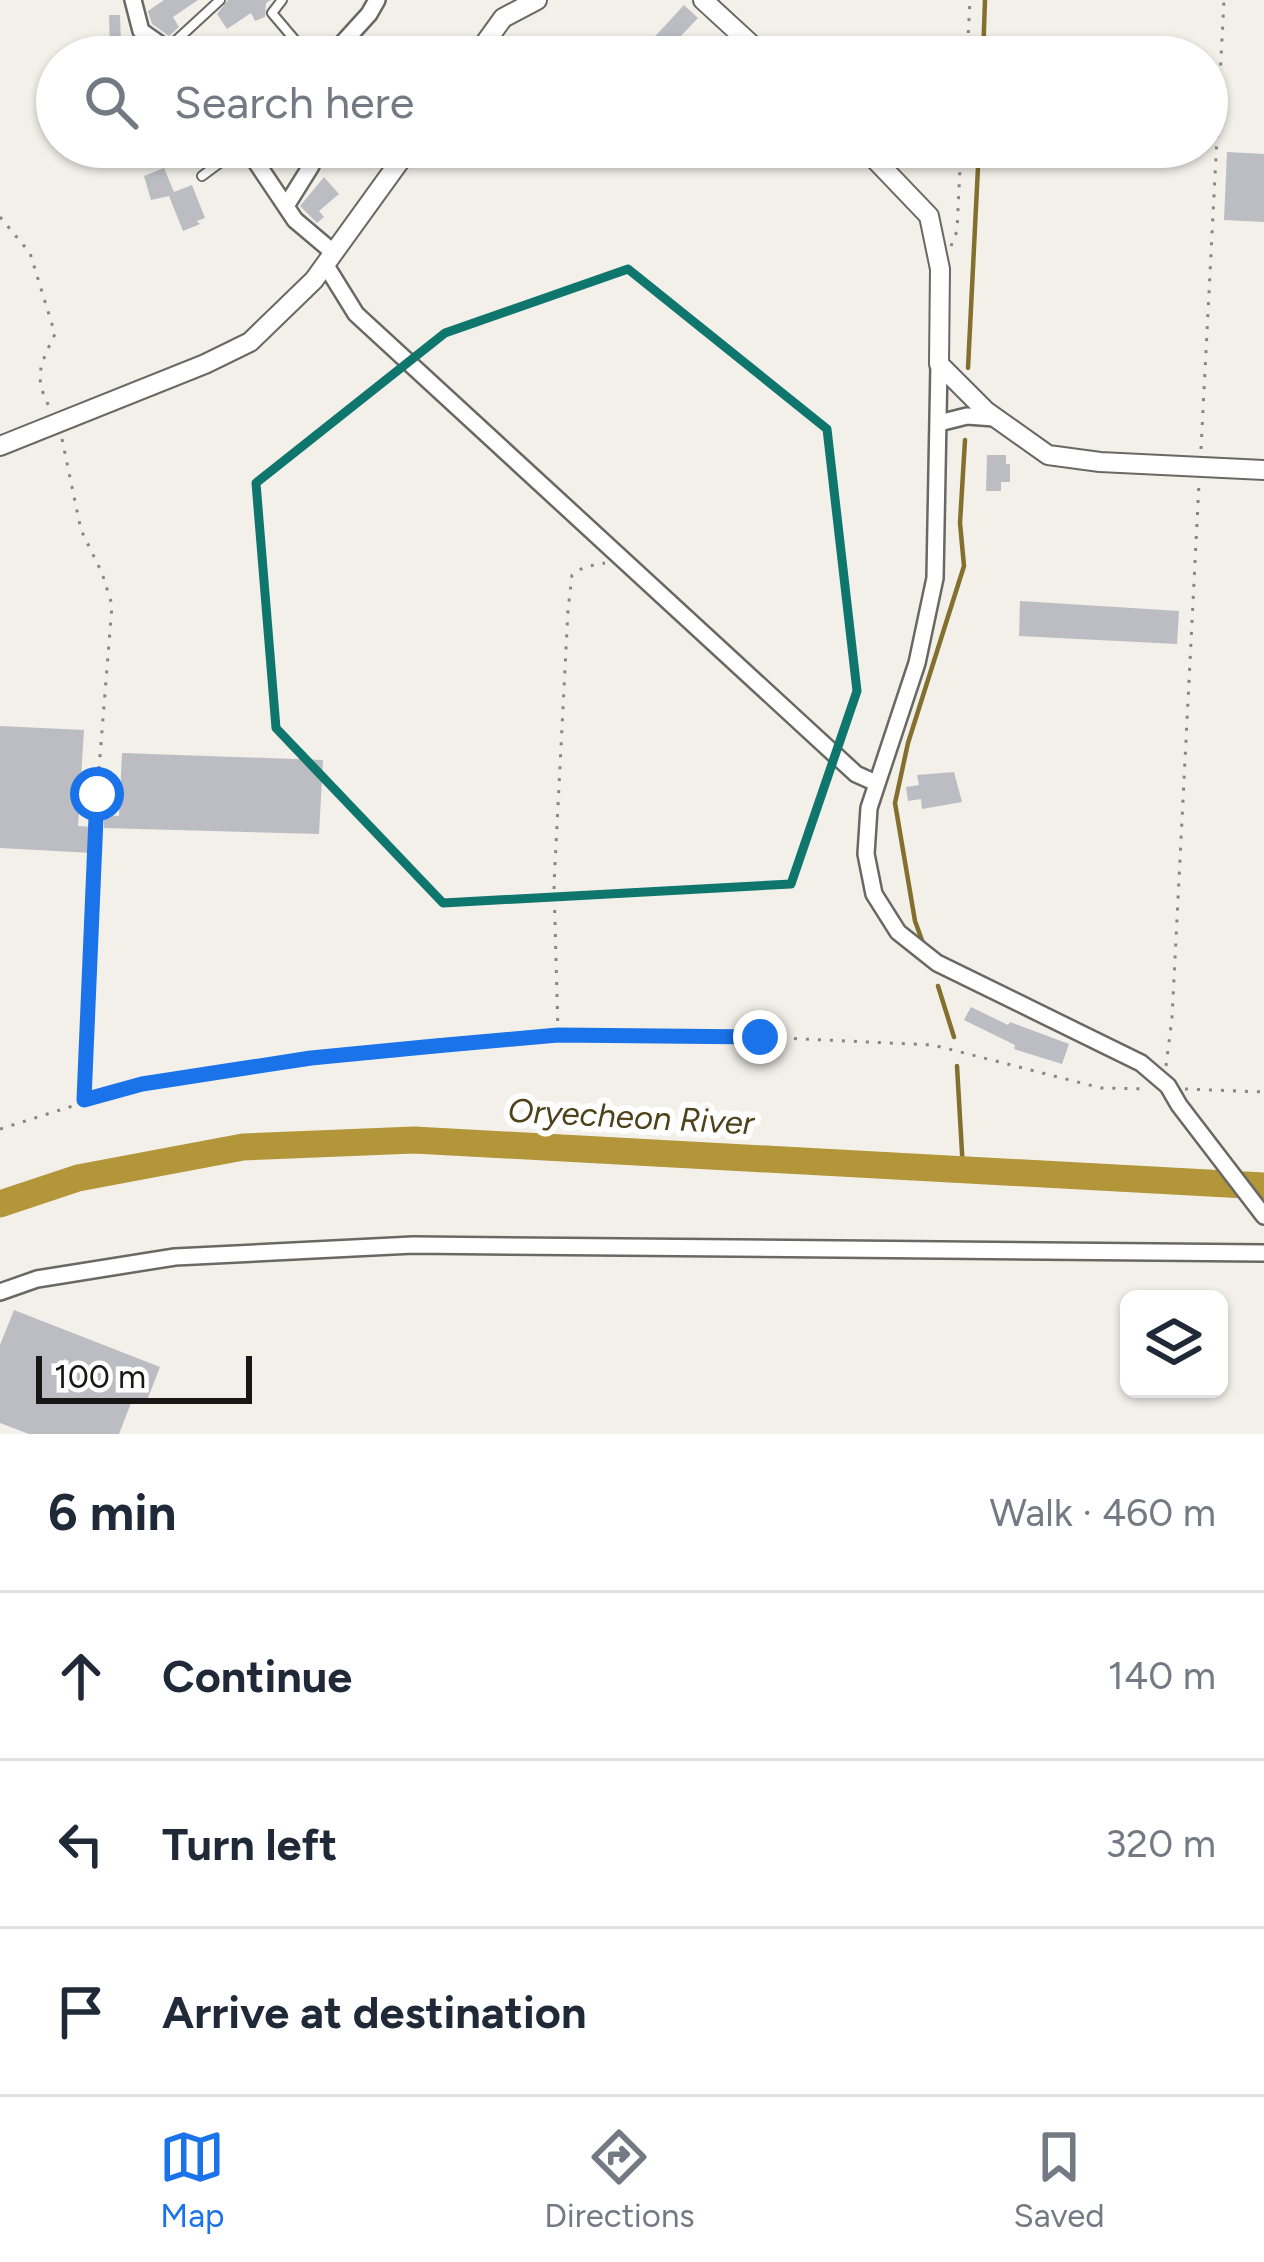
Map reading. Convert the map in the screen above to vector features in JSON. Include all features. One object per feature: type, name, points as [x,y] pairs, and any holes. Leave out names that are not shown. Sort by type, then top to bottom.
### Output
[{"type":"street","points":[[133,0],[141,31],[148,36]]},
{"type":"street","points":[[349,36],[377,0]]},
{"type":"street","points":[[490,36],[517,0]]},
{"type":"street","points":[[503,18],[537,0]]},
{"type":"street","points":[[703,0],[742,36]]},
{"type":"street","points":[[258,168],[329,259],[356,314],[856,774],[876,783]]},
{"type":"street","points":[[286,206],[310,168]]},
{"type":"street","points":[[0,446],[250,342],[329,259],[395,168]]},
{"type":"street","points":[[883,168],[929,216],[940,275],[938,556],[928,626],[869,808],[866,854],[874,894],[898,932],[937,963],[1141,1064],[1168,1086],[1264,1216]]},
{"type":"street","points":[[939,364],[995,418],[1048,455],[1264,470]]},
{"type":"street","points":[[939,423],[967,416],[995,418]]},
{"type":"street","points":[[0,1292],[37,1279],[175,1257],[392,1246],[1264,1253]]},
{"type":"lane","points":[[187,36],[220,0]]},
{"type":"lane","points":[[282,0],[272,13],[291,36]]},
{"type":"lane","points":[[202,176],[213,168]]},
{"type":"path","points":[[968,36],[970,0]]},
{"type":"path","points":[[1222,36],[1224,0]]},
{"type":"path","points":[[940,275],[957,231],[961,168]]},
{"type":"path","points":[[1168,1086],[1215,168]]},
{"type":"path","points":[[0,217],[30,253],[55,334],[43,358],[38,386],[58,424],[81,530],[112,605],[97,794],[84,1100]]},
{"type":"path","points":[[558,1035],[554,884],[572,575],[602,562],[624,563]]},
{"type":"path","points":[[0,1129],[142,1084],[311,1058],[558,1035],[933,1045],[1101,1088],[1132,1091],[1168,1086],[1264,1092]]},
{"type":"highlighted area","points":[[628,269],[827,429],[857,691],[791,884],[443,903],[276,728],[256,483],[445,333]]},
{"type":"building","points":[[164,0],[198,0],[173,17],[179,27],[169,36],[152,24],[148,11]]},
{"type":"building","points":[[228,0],[271,0],[266,3],[265,17],[255,21],[251,13],[227,29],[217,14]]},
{"type":"building","points":[[684,5],[698,18],[681,36],[655,36]]},
{"type":"building","points":[[109,15],[120,15],[121,36],[110,36]]},
{"type":"building","points":[[1228,152],[1264,154],[1264,222],[1224,220]]},
{"type":"building","points":[[164,168],[174,192],[192,185],[205,218],[197,221],[200,224],[183,231],[169,196],[151,200],[144,176]]},
{"type":"building","points":[[324,177],[339,194],[319,211],[324,217],[317,223],[300,206]]},
{"type":"building","points":[[987,455],[1006,455],[1006,464],[1010,464],[1010,482],[1001,482],[1001,491],[986,491]]},
{"type":"building","points":[[1020,601],[1179,611],[1177,644],[1019,636]]},
{"type":"building","points":[[0,726],[84,730],[78,826],[93,827],[92,853],[0,848]]},
{"type":"building","points":[[122,753],[323,760],[319,834],[104,828],[104,815],[119,816]]},
{"type":"building","points":[[954,772],[962,802],[922,809],[921,799],[908,801],[906,787],[919,785],[917,775]]},
{"type":"building","points":[[971,1007],[1008,1025],[1069,1044],[1062,1064],[1014,1049],[1015,1045],[964,1020]]},
{"type":"building","points":[[14,1310],[160,1367],[146,1403],[133,1398],[119,1434],[29,1434],[0,1423],[0,1345]]},
{"type":"waterway","points":[[984,36],[985,0]]},
{"type":"waterway","points":[[968,368],[978,168]]},
{"type":"waterway","points":[[923,943],[895,803],[908,743],[964,566],[960,523],[965,440]]},
{"type":"waterway","points":[[938,986],[954,1037]]},
{"type":"waterway","points":[[957,1066],[963,1170]]},
{"type":"waterway","name":"Oryecheon River","points":[[0,1204],[78,1178],[243,1147],[414,1140],[1264,1186]]},
{"type":"route","points":[[97,794],[84,1100],[142,1084],[311,1058],[435,1046],[558,1035],[760,1037]]}]
